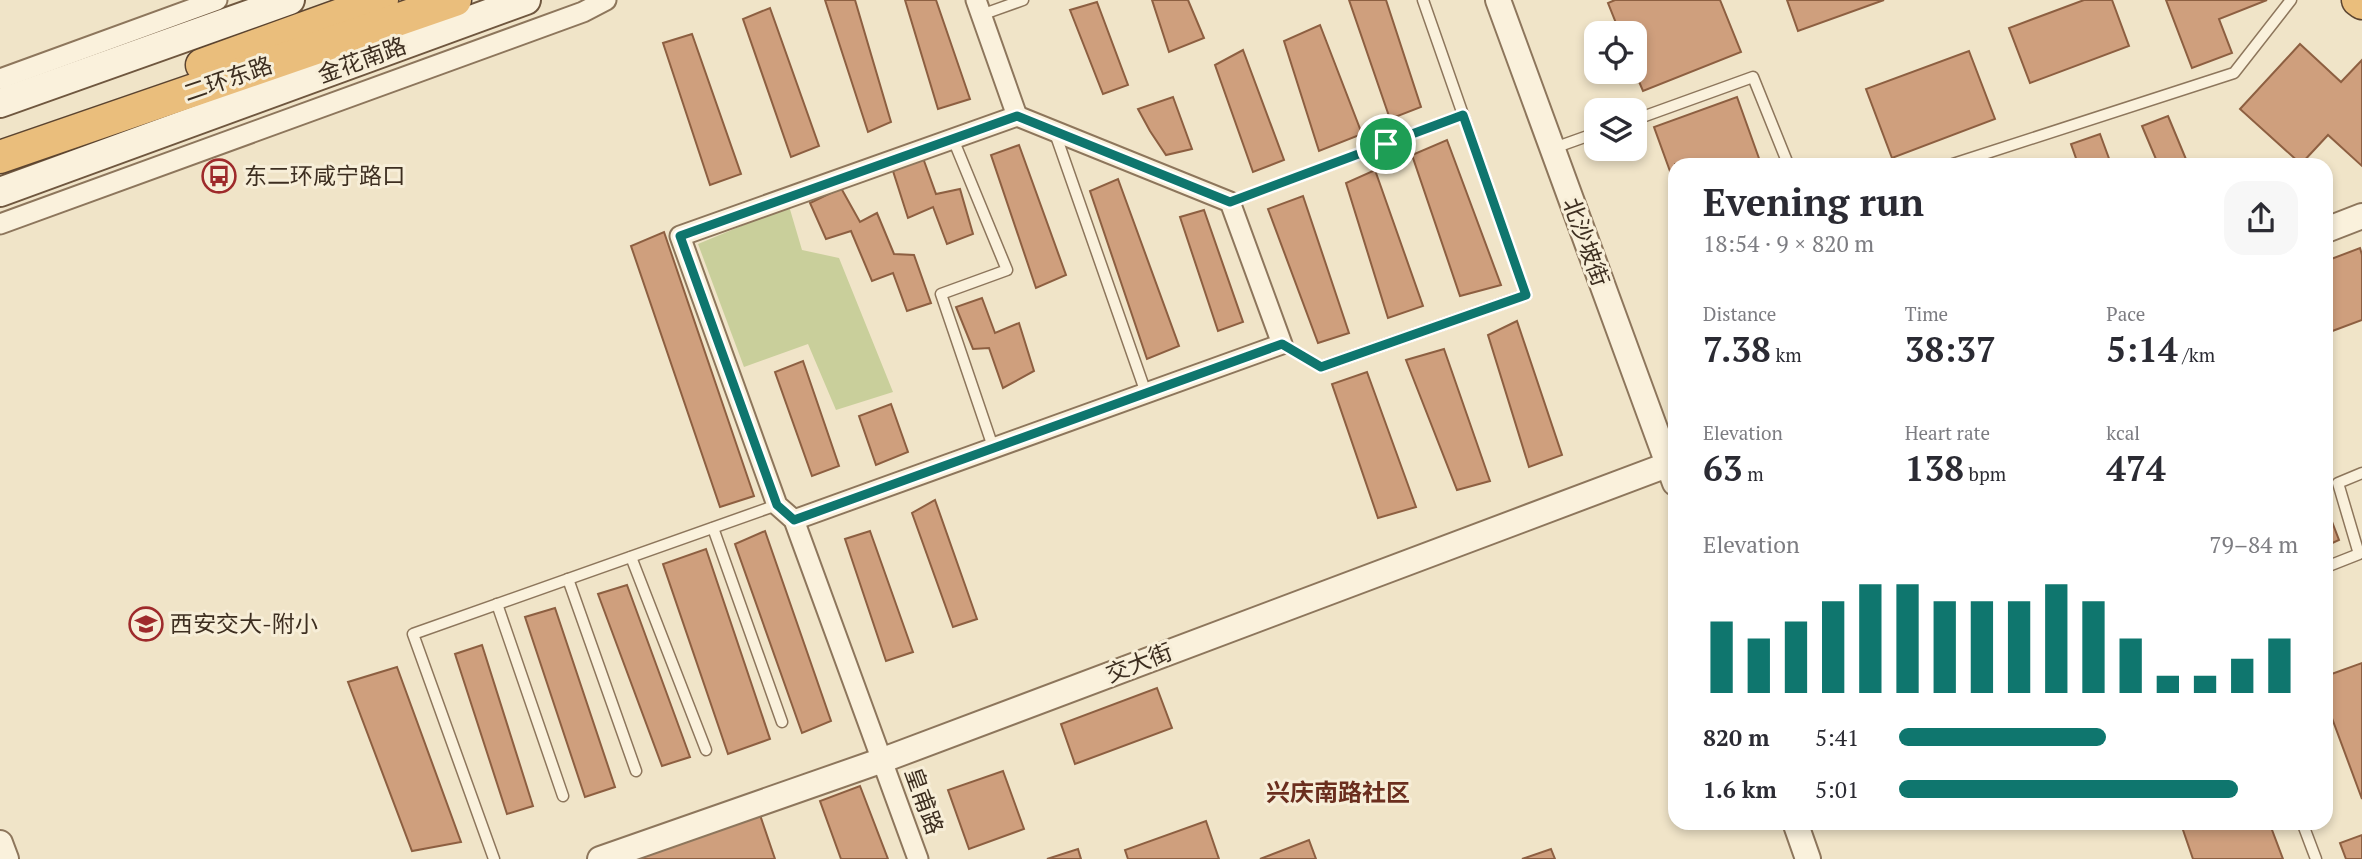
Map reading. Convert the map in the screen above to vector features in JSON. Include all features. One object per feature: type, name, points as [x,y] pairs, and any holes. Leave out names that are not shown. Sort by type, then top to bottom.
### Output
[{"type":"highway","name":"二环东路","points":[[0,137],[382,0]]},
{"type":"highway","name":"二环东路","points":[[0,157],[455,0]]},
{"type":"main road","points":[[0,103],[290,0]]},
{"type":"main road","name":"金花南路","points":[[0,192],[526,0]]},
{"type":"street","points":[[0,79],[217,0]]},
{"type":"street","points":[[0,224],[583,12],[606,0]]},
{"type":"street","name":"北沙坡街","points":[[1499,0],[1668,457]]},
{"type":"street","points":[[979,7],[1017,116]]},
{"type":"street","points":[[1017,116],[1054,131],[1230,202],[1282,344],[794,520],[777,505],[680,236],[1017,116]]},
{"type":"street","points":[[2333,227],[2362,216]]},
{"type":"street","name":"交大街","points":[[600,859],[883,760],[1668,472]]},
{"type":"street","name":"皇甫路","points":[[794,520],[918,859]]},
{"type":"street","points":[[1798,830],[1808,859]]},
{"type":"street","points":[[0,843],[6,859]]},
{"type":"lane","points":[[979,7],[1023,0]]},
{"type":"lane","points":[[1282,344],[1321,367],[1526,295],[1423,0]]},
{"type":"lane","points":[[1972,158],[2234,73],[2291,0]]},
{"type":"lane","points":[[1647,115],[1753,77],[1786,158]]},
{"type":"lane","points":[[1230,202],[1463,115]]},
{"type":"lane","points":[[1054,131],[1146,393]]},
{"type":"lane","points":[[1552,149],[1584,137]]},
{"type":"lane","points":[[953,139],[1007,270],[941,294],[993,447]]},
{"type":"lane","points":[[2333,564],[2359,554],[2338,483],[2362,473]]},
{"type":"lane","points":[[494,859],[413,634],[777,505]]},
{"type":"lane","points":[[713,528],[782,722]]},
{"type":"lane","points":[[631,557],[706,750]]},
{"type":"lane","points":[[568,579],[636,771]]},
{"type":"lane","points":[[497,604],[562,796]]},
{"type":"lane","points":[[2305,830],[2316,859]]},
{"type":"green space","points":[[789,206],[802,250],[839,258],[893,392],[836,410],[808,344],[744,367],[698,244]]},
{"type":"building","points":[[825,0],[855,0],[891,122],[868,132]]},
{"type":"building","points":[[905,0],[936,0],[970,99],[938,109]]},
{"type":"building","points":[[1152,0],[1188,0],[1204,38],[1169,52]]},
{"type":"building","points":[[1349,0],[1386,0],[1421,107],[1390,119]]},
{"type":"building","points":[[1615,0],[1720,0],[1741,52],[1643,91],[1640,84],[1647,84],[1647,21],[1615,21],[1608,3]]},
{"type":"building","points":[[1787,0],[1884,0],[1798,31]]},
{"type":"building","points":[[2084,0],[2112,0],[2129,46],[2030,83],[2009,28]]},
{"type":"building","points":[[2166,0],[2267,0],[2219,19],[2232,53],[2192,68]]},
{"type":"building","points":[[1097,2],[1128,85],[1103,94],[1070,10]]},
{"type":"building","points":[[770,8],[819,146],[791,157],[743,19]]},
{"type":"building","points":[[1320,25],[1362,134],[1319,151],[1284,41]]},
{"type":"building","points":[[692,34],[741,174],[710,185],[663,43]]},
{"type":"building","points":[[2300,44],[2341,82],[2362,60],[2362,166],[2328,135],[2307,158],[2294,158],[2240,109]]},
{"type":"building","points":[[1243,50],[1284,160],[1253,172],[1215,65]]},
{"type":"building","points":[[1969,51],[1995,119],[1892,158],[1866,89]]},
{"type":"building","points":[[1173,97],[1192,149],[1166,155],[1138,109]]},
{"type":"building","points":[[1737,97],[1759,158],[1668,158],[1668,166],[1654,127]]},
{"type":"building","points":[[2168,116],[2186,158],[2155,158],[2142,126]]},
{"type":"building","points":[[2100,134],[2109,158],[2076,158],[2071,144]]},
{"type":"building","points":[[1447,140],[1501,285],[1460,296],[1412,155]]},
{"type":"building","points":[[1019,145],[1066,275],[1036,288],[991,155]]},
{"type":"building","points":[[923,158],[936,194],[960,189],[973,234],[947,244],[933,207],[908,218],[893,171]]},
{"type":"building","points":[[1375,170],[1423,306],[1388,318],[1346,183]]},
{"type":"building","points":[[1118,179],[1179,346],[1147,359],[1090,191]]},
{"type":"building","points":[[841,188],[860,222],[877,213],[894,254],[914,255],[931,303],[907,311],[893,273],[872,281],[851,231],[826,239],[810,203]]},
{"type":"building","points":[[1303,196],[1349,333],[1318,343],[1268,209]]},
{"type":"building","points":[[1204,210],[1243,322],[1218,331],[1180,217]]},
{"type":"building","points":[[664,232],[754,496],[720,507],[631,246]]},
{"type":"building","points":[[2360,248],[2362,255],[2362,320],[2333,331],[2333,258]]},
{"type":"building","points":[[982,298],[995,333],[1019,323],[1034,371],[1003,388],[989,348],[973,349],[956,307]]},
{"type":"building","points":[[1517,321],[1562,455],[1529,467],[1488,335]]},
{"type":"building","points":[[1444,349],[1490,481],[1457,490],[1406,360]]},
{"type":"building","points":[[803,361],[839,466],[812,476],[775,372]]},
{"type":"building","points":[[1367,372],[1416,507],[1378,518],[1332,384]]},
{"type":"building","points":[[891,404],[908,452],[876,465],[859,416]]},
{"type":"building","points":[[935,500],[977,619],[953,627],[912,513]]},
{"type":"building","points":[[2333,524],[2339,540],[2333,543]]},
{"type":"building","points":[[765,531],[831,721],[802,733],[735,544]]},
{"type":"building","points":[[870,531],[913,652],[886,661],[845,539]]},
{"type":"building","points":[[706,549],[770,739],[728,754],[663,564]]},
{"type":"building","points":[[627,585],[690,757],[662,766],[598,594]]},
{"type":"building","points":[[555,608],[615,787],[585,797],[525,617]]},
{"type":"building","points":[[482,645],[533,806],[507,814],[455,654]]},
{"type":"building","points":[[2362,663],[2362,799],[2333,721],[2333,673]]},
{"type":"building","points":[[397,667],[461,842],[412,851],[348,682]]},
{"type":"building","points":[[1157,688],[1172,728],[1075,764],[1061,724]]},
{"type":"building","points":[[1003,771],[1024,829],[969,849],[948,790]]},
{"type":"building","points":[[860,786],[888,859],[841,859],[820,801]]},
{"type":"building","points":[[759,812],[775,859],[636,859]]},
{"type":"building","points":[[1206,821],[1219,859],[1128,859],[1125,850]]},
{"type":"building","points":[[2183,830],[2272,830],[2283,859],[2193,859]]},
{"type":"building","points":[[2362,835],[2362,859],[2346,859],[2340,843]]},
{"type":"building","points":[[1309,840],[1316,859],[1260,859]]},
{"type":"building","points":[[1078,849],[1081,859],[1047,859]]},
{"type":"building","points":[[1551,849],[1555,859],[1522,859]]},
{"type":"place","name":"东二环咸宁路口","points":[[219,176]]},
{"type":"place","name":"西安交大-附小","points":[[146,624]]},
{"type":"district","name":"兴庆南路社区","points":[[1338,793]]},
{"type":"route","points":[[1463,115],[1526,295],[1321,367],[1282,344],[794,520],[777,505],[680,236],[1017,116],[1230,202],[1386,144],[1463,115]]}]
